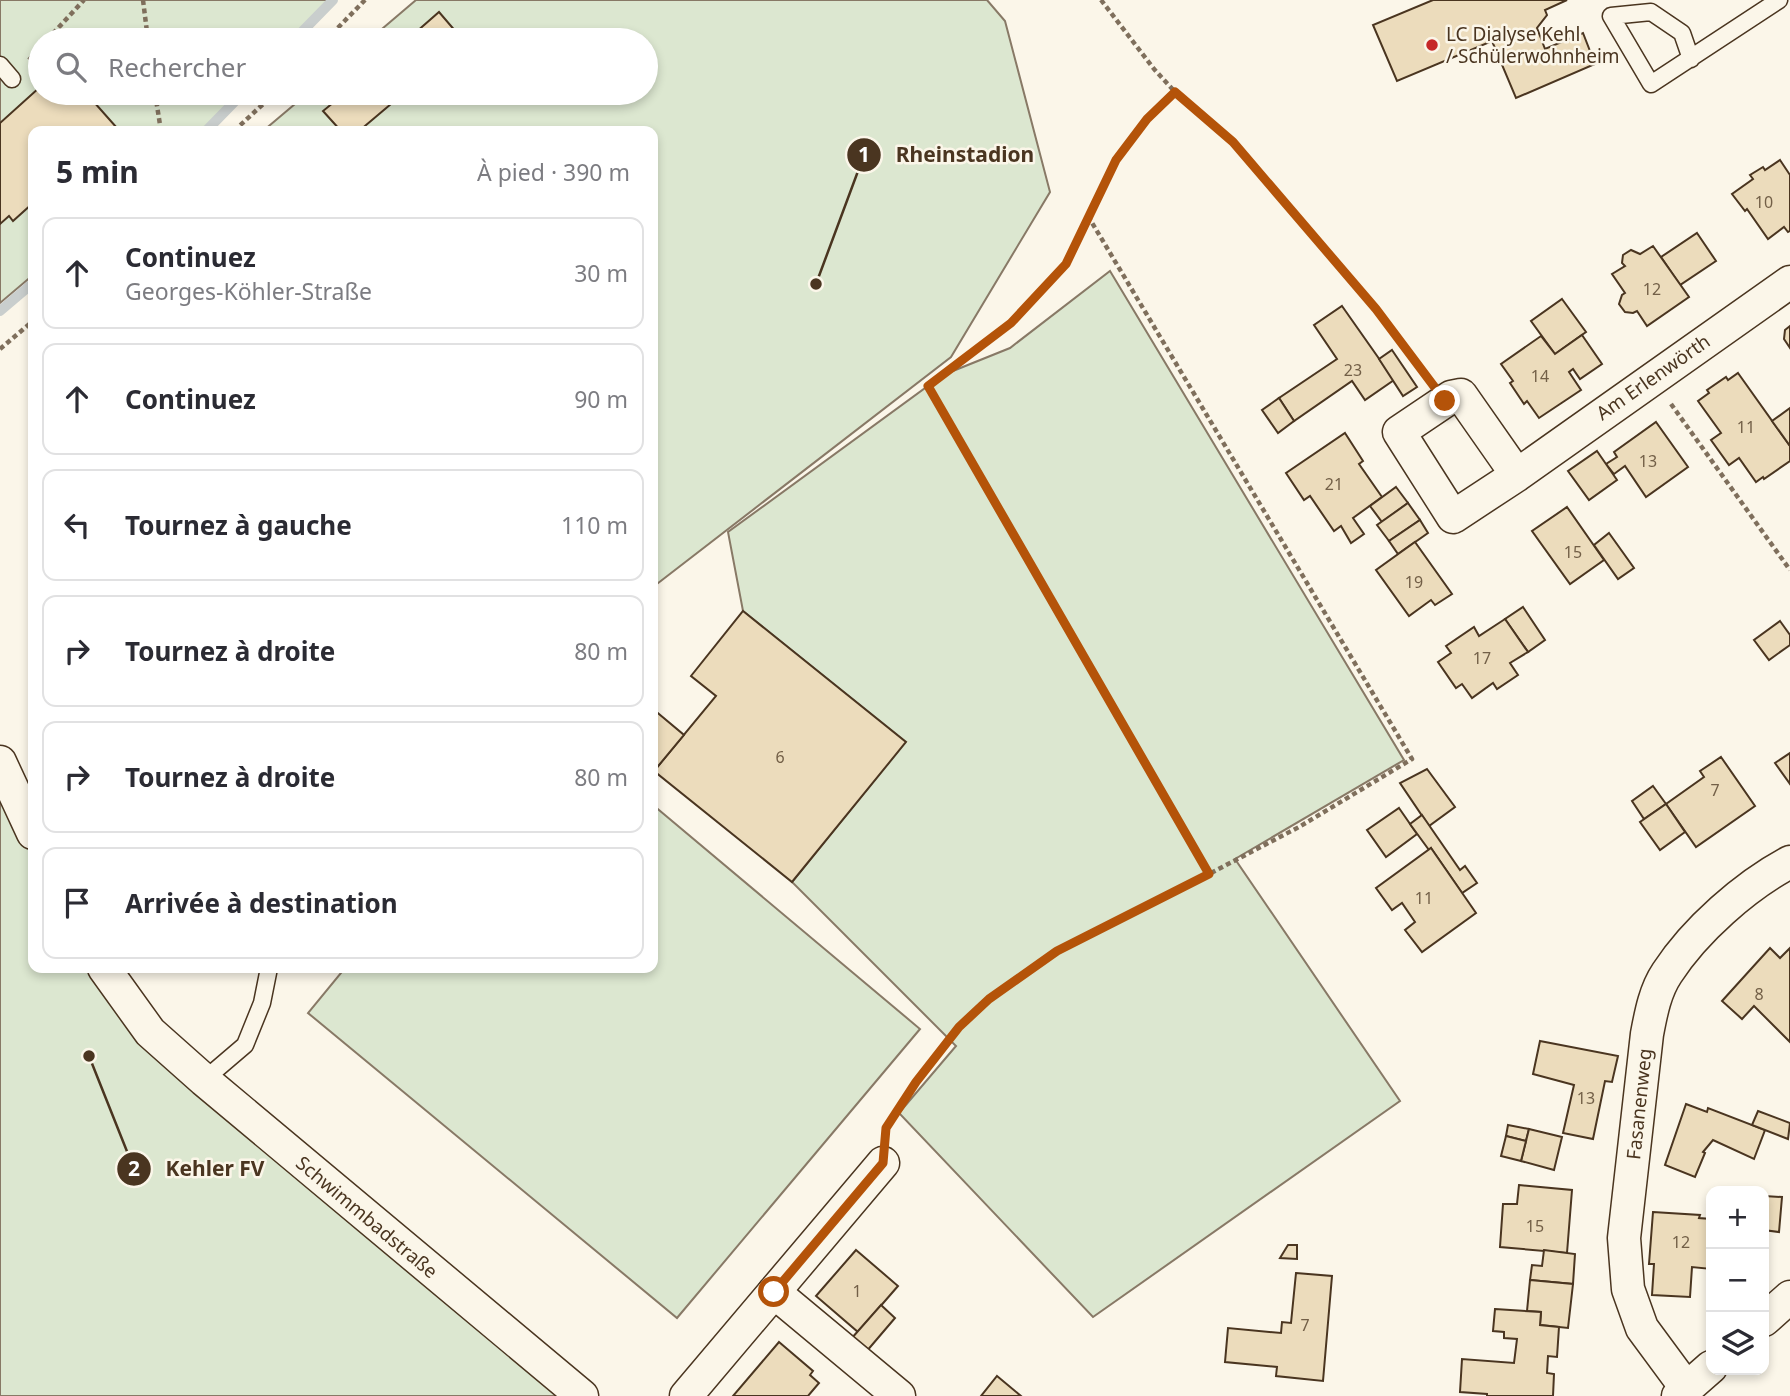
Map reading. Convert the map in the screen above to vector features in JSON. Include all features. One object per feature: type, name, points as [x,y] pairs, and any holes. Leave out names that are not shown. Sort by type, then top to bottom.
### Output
[{"type":"street","name":"Am Erlenwörth","points":[[1445,401],[1399,432],[1453,517],[1517,475],[1790,282]]},
{"type":"street","points":[[1445,401],[1461,395],[1517,475]]},
{"type":"street","points":[[0,762],[28,821]]},
{"type":"street","name":"Fasanenweg","points":[[1682,1392],[1642,1328],[1628,1289],[1624,1238],[1647,1034],[1653,1003],[1666,974],[1696,935],[1739,897],[1790,862]]},
{"type":"street","name":"Schwimmbadstraße","points":[[108,973],[150,1032],[582,1396]]},
{"type":"street","points":[[686,1396],[883,1163]]},
{"type":"street","points":[[774,1292],[899,1396]]},
{"type":"street","points":[[1769,1316],[1790,1297]]},
{"type":"street","points":[[1682,1392],[1706,1371]]},
{"type":"lane","points":[[1691,59],[1682,33],[1651,12],[1611,16],[1651,84],[1691,59],[1779,0]]},
{"type":"lane","points":[[0,65],[12,79]]},
{"type":"lane","points":[[204,1080],[245,1045],[262,1003],[268,973]]},
{"type":"path","points":[[58,28],[84,0]]},
{"type":"path","points":[[143,0],[146,28]]},
{"type":"path","points":[[338,28],[365,0]]},
{"type":"path","points":[[1101,0],[1175,92],[1233,142],[1376,309],[1445,401]]},
{"type":"path","points":[[1175,92],[1147,119],[1116,160],[1066,264],[1011,323],[928,386],[1209,874]]},
{"type":"path","points":[[157,105],[160,126]]},
{"type":"path","points":[[239,126],[262,105]]},
{"type":"path","points":[[883,1163],[886,1128],[908,1093],[959,1027],[989,999],[1057,951],[1299,827],[1412,759],[1088,216]]},
{"type":"path","points":[[0,349],[28,325]]},
{"type":"path","points":[[1653,377],[1790,570]]},
{"type":"green space","points":[[0,0],[329,0],[302,28],[28,28],[28,105],[227,105],[207,126],[28,126],[28,279],[0,303]]},
{"type":"green space","points":[[416,0],[987,0],[1005,21],[1050,192],[951,357],[658,583],[658,126],[269,126],[294,105],[658,105],[658,28],[383,28]]},
{"type":"green space","points":[[1110,271],[1404,760],[1235,859],[1400,1101],[1093,1317],[899,1113],[956,1046],[792,882],[905,742],[743,611],[728,532],[943,375],[1010,348]]},
{"type":"green space","points":[[0,762],[28,822],[28,973],[108,973],[150,1033],[582,1396],[0,1396]]},
{"type":"green space","points":[[658,809],[920,1029],[677,1318],[308,1013],[341,973],[658,973]]},
{"type":"building","name":"LC Dialyse Kehl / Schülerwohnheim","points":[[1433,0],[1567,0],[1545,10],[1547,15],[1537,28],[1545,49],[1583,33],[1595,64],[1516,98],[1492,41],[1397,81],[1373,25]]},
{"type":"building","points":[[439,12],[453,28],[421,28]]},
{"type":"building","points":[[28,98],[28,105],[97,105],[115,126],[28,126],[28,208],[13,221],[9,216],[0,224],[0,123]]},
{"type":"building","points":[[330,105],[390,105],[365,126],[336,126],[323,111]]},
{"type":"building","points":[[1780,160],[1790,175],[1790,231],[1784,227],[1768,239],[1747,209],[1745,211],[1732,194],[1753,179],[1750,175],[1763,167],[1765,170]]},
{"type":"building","points":[[1697,233],[1716,261],[1680,285],[1661,257]]},
{"type":"building","points":[[1653,246],[1689,297],[1647,326],[1637,311],[1625,312],[1619,304],[1625,293],[1612,274],[1625,266],[1622,263],[1623,255],[1631,250],[1640,254]]},
{"type":"building","points":[[1562,299],[1586,332],[1555,354],[1531,321]]},
{"type":"building","points":[[1342,306],[1394,380],[1365,400],[1352,381],[1294,421],[1279,398],[1337,359],[1314,325]]},
{"type":"building","points":[[1790,326],[1790,348],[1784,339],[1785,330]]},
{"type":"building","points":[[1582,335],[1602,364],[1580,379],[1573,369],[1569,372],[1581,390],[1539,418],[1527,401],[1524,404],[1501,364],[1541,336],[1555,354]]},
{"type":"building","points":[[1392,350],[1417,387],[1403,396],[1379,359]]},
{"type":"building","points":[[1738,373],[1790,446],[1790,461],[1756,482],[1739,458],[1729,465],[1711,440],[1721,433],[1698,401],[1709,393],[1707,390],[1726,377],[1728,380]]},
{"type":"building","points":[[1279,398],[1294,421],[1278,433],[1262,410]]},
{"type":"building","points":[[1790,408],[1790,446],[1772,421]]},
{"type":"building","points":[[1656,422],[1688,467],[1646,497],[1625,466],[1614,474],[1606,464],[1617,457],[1614,452]]},
{"type":"building","points":[[1345,433],[1363,461],[1359,464],[1382,497],[1353,518],[1364,534],[1351,543],[1341,526],[1334,531],[1310,496],[1304,500],[1286,473]]},
{"type":"building","points":[[1597,451],[1617,480],[1589,500],[1568,471]]},
{"type":"building","points":[[1396,487],[1408,503],[1382,522],[1370,506]]},
{"type":"building","points":[[1408,503],[1420,520],[1389,541],[1377,525]]},
{"type":"building","points":[[1567,507],[1604,560],[1570,584],[1532,531]]},
{"type":"building","points":[[1420,520],[1428,533],[1398,554],[1389,541]]},
{"type":"building","points":[[1609,533],[1634,568],[1618,579],[1594,545]]},
{"type":"building","points":[[1415,542],[1452,594],[1435,605],[1431,600],[1409,616],[1376,570]]},
{"type":"building","points":[[1523,607],[1545,640],[1528,652],[1505,619]]},
{"type":"building","points":[[743,611],[906,742],[792,882],[658,774],[658,766],[716,696],[691,676]]},
{"type":"building","points":[[1505,619],[1528,652],[1510,663],[1518,675],[1497,689],[1493,683],[1472,698],[1462,684],[1456,688],[1438,662],[1451,653],[1446,646],[1474,627],[1479,636]]},
{"type":"building","points":[[1780,621],[1790,635],[1790,645],[1769,660],[1754,640]]},
{"type":"building","points":[[658,713],[684,735],[658,766]]},
{"type":"building","points":[[1790,753],[1790,784],[1775,763]]},
{"type":"building","points":[[1721,757],[1755,806],[1696,847],[1666,804],[1704,777],[1700,771]]},
{"type":"building","points":[[1427,769],[1455,807],[1429,826],[1400,783]]},
{"type":"building","points":[[1653,786],[1666,804],[1644,819],[1632,801]]},
{"type":"building","points":[[1666,804],[1685,832],[1660,850],[1640,822]]},
{"type":"building","points":[[1399,808],[1417,834],[1386,857],[1367,830]]},
{"type":"building","points":[[1422,815],[1460,870],[1465,866],[1477,883],[1462,893],[1431,848],[1429,850],[1410,824]]},
{"type":"building","points":[[1431,848],[1476,913],[1422,952],[1405,930],[1415,922],[1402,903],[1392,910],[1376,888]]},
{"type":"building","points":[[1770,948],[1780,958],[1790,948],[1790,1042],[1754,1006],[1742,1019],[1722,1001]]},
{"type":"building","points":[[1540,1041],[1618,1056],[1612,1082],[1605,1081],[1593,1139],[1563,1133],[1574,1085],[1533,1074]]},
{"type":"building","points":[[1686,1104],[1707,1112],[1708,1108],[1765,1130],[1754,1159],[1713,1140],[1703,1152],[1705,1153],[1695,1177],[1665,1165]]},
{"type":"building","points":[[1758,1111],[1790,1123],[1788,1139],[1752,1125]]},
{"type":"building","points":[[1508,1125],[1529,1129],[1526,1141],[1506,1136]]},
{"type":"building","points":[[1529,1129],[1562,1137],[1554,1170],[1521,1161]]},
{"type":"building","points":[[1506,1136],[1526,1141],[1521,1161],[1501,1156]]},
{"type":"building","points":[[1519,1185],[1572,1190],[1567,1253],[1500,1247],[1503,1204],[1517,1204]]},
{"type":"building","points":[[1769,1196],[1782,1197],[1779,1232],[1769,1231]]},
{"type":"building","points":[[1653,1212],[1700,1215],[1699,1218],[1706,1219],[1706,1268],[1692,1267],[1690,1297],[1652,1295],[1654,1264],[1649,1264]]},
{"type":"building","points":[[1288,1245],[1297,1245],[1297,1259],[1280,1258]]},
{"type":"building","points":[[856,1250],[898,1286],[858,1332],[816,1296]]},
{"type":"building","points":[[1544,1250],[1575,1254],[1573,1284],[1530,1280],[1532,1265],[1542,1266]]},
{"type":"building","points":[[1296,1273],[1332,1276],[1323,1381],[1276,1376],[1277,1367],[1225,1362],[1228,1328],[1281,1333],[1282,1322],[1291,1323]]},
{"type":"building","points":[[1530,1280],[1573,1284],[1568,1328],[1540,1325],[1541,1312],[1527,1311]]},
{"type":"building","points":[[881,1305],[895,1318],[866,1352],[851,1339]]},
{"type":"building","points":[[1495,1309],[1541,1312],[1540,1325],[1559,1327],[1557,1357],[1548,1356],[1547,1373],[1554,1374],[1553,1396],[1487,1396],[1460,1392],[1462,1359],[1514,1363],[1517,1339],[1504,1338],[1504,1332],[1493,1331]]},
{"type":"building","points":[[779,1342],[813,1371],[810,1375],[819,1383],[808,1396],[733,1396]]},
{"type":"building","points":[[997,1376],[1021,1396],[981,1396]]},
{"type":"waterway","points":[[306,28],[333,0]]},
{"type":"waterway","points":[[211,126],[231,105]]},
{"type":"waterway","points":[[0,311],[28,287]]},
{"type":"place","name":"LC Dialyse Kehl / Schülerwohnheim","points":[[1432,45]]},
{"type":"place","name":"Rheinstadion","points":[[816,284]]},
{"type":"place","name":"Kehler FV","points":[[89,1056]]},
{"type":"route","points":[[774,1292],[883,1163],[886,1128],[916,1082],[959,1027],[989,999],[1057,951],[1209,874],[928,386],[1011,323],[1066,264],[1116,160],[1147,119],[1175,92],[1233,142],[1376,309],[1445,401]]}]
